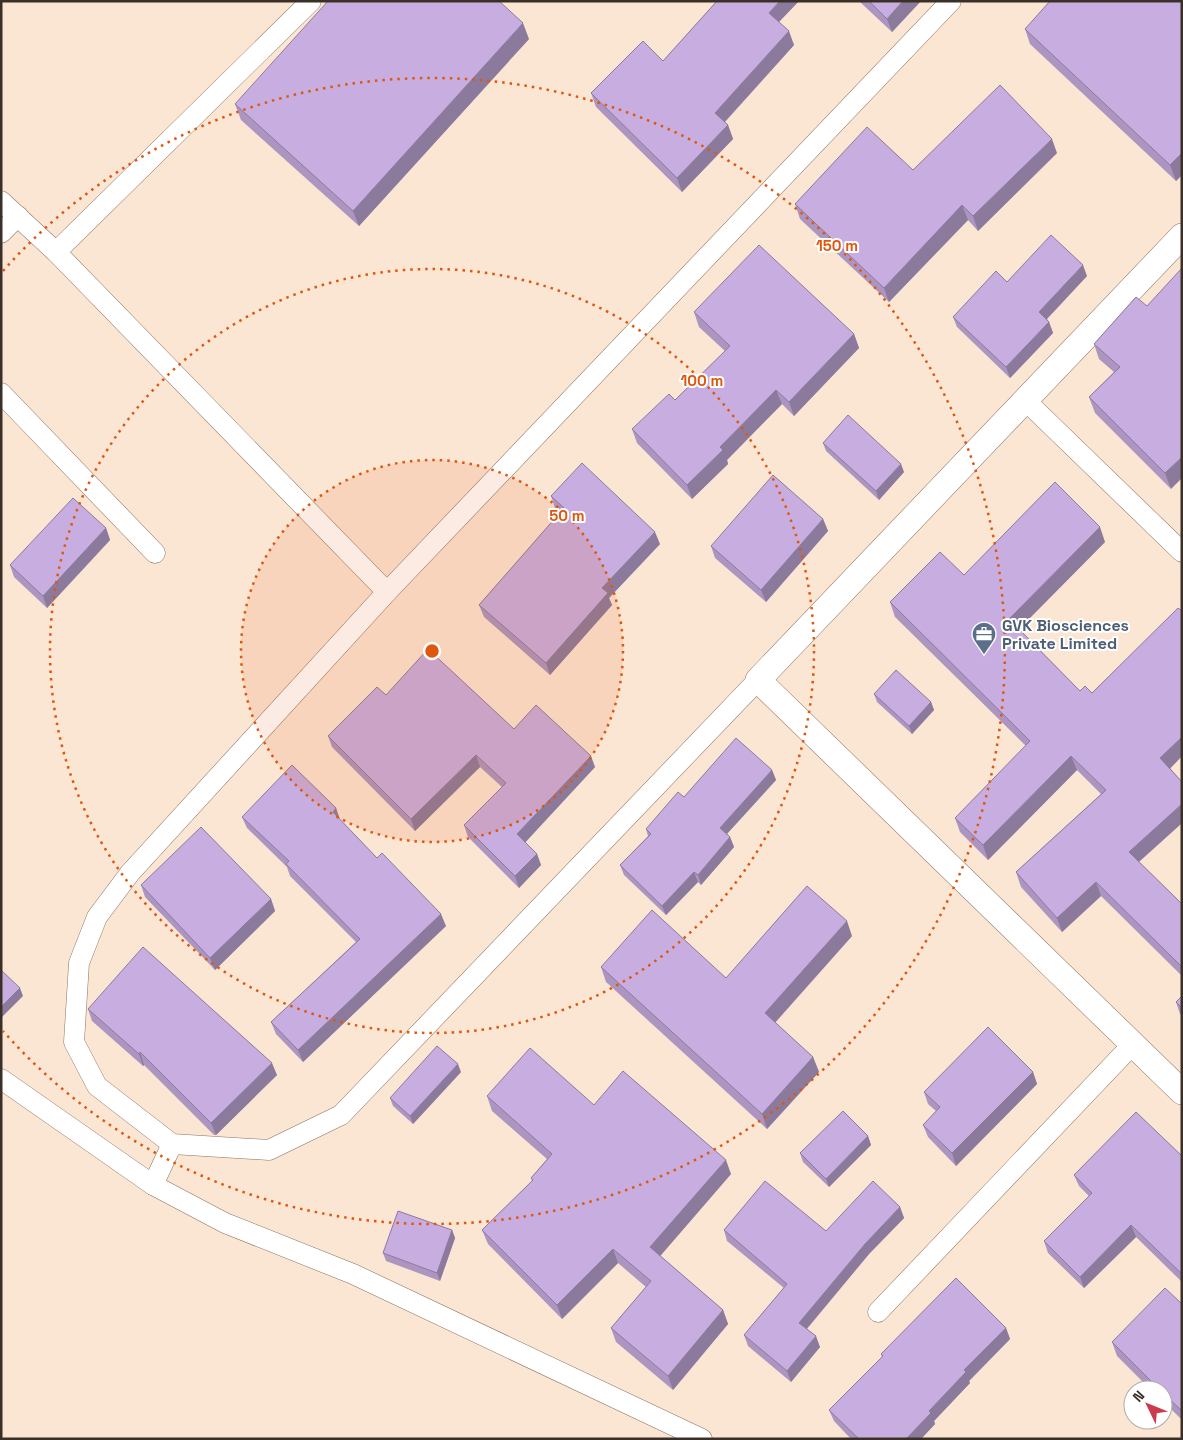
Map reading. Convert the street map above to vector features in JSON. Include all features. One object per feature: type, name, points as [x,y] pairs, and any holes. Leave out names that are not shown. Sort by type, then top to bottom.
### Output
[{"type":"street","points":[[56,252],[311,1]]},
{"type":"street","points":[[951,1],[387,592],[130,873],[97,917],[79,963],[74,1042],[97,1086],[172,1144],[269,1150],[341,1115],[1182,236]]},
{"type":"street","points":[[1,201],[56,252],[387,592]]},
{"type":"street","points":[[1,233],[18,216]]},
{"type":"street","points":[[1,393],[155,554]]},
{"type":"street","points":[[1025,400],[1182,552]]},
{"type":"street","points":[[758,680],[1182,1092]]},
{"type":"street","points":[[878,1312],[1133,1044]]},
{"type":"street","points":[[1,1079],[153,1185],[225,1223],[353,1274],[702,1439]]},
{"type":"street","points":[[153,1185],[172,1144]]},
{"type":"building","points":[[328,1],[499,1],[523,23],[353,211],[235,104]]},
{"type":"building","points":[[717,1],[780,1],[769,13],[789,31],[715,113],[728,125],[677,178],[591,93],[643,41],[663,61]]},
{"type":"building","points":[[869,1],[903,1],[887,19]]},
{"type":"building","points":[[1050,1],[1182,1],[1182,153],[1170,165],[1025,29]]},
{"type":"building","points":[[1000,85],[1052,139],[973,216],[962,205],[884,288],[795,204],[867,127],[913,170]]},
{"type":"building","points":[[1051,235],[1083,265],[1039,312],[1049,322],[1006,367],[953,317],[996,271],[1007,282]]},
{"type":"building","points":[[759,245],[854,334],[789,402],[776,390],[720,447],[723,450],[687,485],[632,429],[669,394],[675,400],[730,346],[694,312]]},
{"type":"building","points":[[1182,268],[1182,457],[1165,473],[1089,397],[1120,367],[1094,344],[1136,297],[1147,306]]},
{"type":"building","points":[[848,415],[901,464],[876,491],[823,443]]},
{"type":"building","points":[[582,463],[655,532],[602,588],[608,593],[546,663],[479,605],[564,508],[551,496]]},
{"type":"building","points":[[773,475],[823,519],[761,590],[711,546]]},
{"type":"building","points":[[1055,482],[1100,527],[1009,619],[1080,691],[1085,686],[1092,693],[1178,608],[1182,611],[1182,737],[1160,758],[1182,782],[1182,804],[1129,852],[1182,904],[1182,967],[1096,882],[1057,918],[1016,872],[1106,790],[1071,756],[983,845],[955,818],[1030,741],[890,602],[940,552],[964,575]]},
{"type":"building","points":[[73,498],[106,528],[43,596],[10,565]]},
{"type":"building","points":[[428,649],[514,729],[536,705],[591,756],[517,834],[537,854],[515,876],[464,825],[506,783],[476,755],[411,819],[328,736],[377,687],[386,695]]},
{"type":"building","points":[[896,670],[931,702],[909,726],[874,694]]},
{"type":"building","points":[[736,738],[772,770],[720,828],[730,837],[698,875],[694,872],[662,906],[620,865],[651,834],[646,829],[678,792],[684,797]]},
{"type":"building","points":[[292,765],[336,808],[333,812],[377,858],[382,853],[441,914],[298,1050],[271,1022],[360,939],[286,864],[289,861],[242,817]]},
{"type":"building","points":[[201,827],[271,899],[210,958],[141,885]]},
{"type":"building","points":[[807,886],[847,921],[765,1013],[813,1057],[762,1114],[601,967],[652,910],[726,978]]},
{"type":"building","points":[[143,947],[272,1063],[211,1123],[140,1052],[139,1054],[88,1009]]},
{"type":"building","points":[[1,970],[20,988],[1,1007]]},
{"type":"building","points":[[1182,996],[1182,1008],[1176,1002]]},
{"type":"building","points":[[988,1027],[1033,1072],[952,1153],[923,1125],[940,1107],[924,1092]]},
{"type":"building","points":[[437,1046],[458,1064],[410,1116],[390,1098]]},
{"type":"building","points":[[530,1048],[594,1105],[623,1071],[726,1160],[650,1247],[723,1310],[668,1376],[611,1328],[651,1281],[613,1249],[557,1305],[482,1230],[533,1180],[531,1178],[552,1154],[487,1096]]},
{"type":"building","points":[[843,1111],[868,1136],[826,1179],[800,1153]]},
{"type":"building","points":[[1136,1112],[1182,1156],[1182,1274],[1131,1225],[1080,1277],[1044,1241],[1092,1193],[1074,1175]]},
{"type":"building","points":[[765,1181],[826,1231],[873,1181],[900,1207],[865,1244],[799,1323],[816,1336],[787,1371],[744,1335],[787,1284],[724,1230]]},
{"type":"building","points":[[398,1211],[452,1230],[437,1273],[383,1253]]},
{"type":"building","points":[[956,1278],[1006,1328],[964,1370],[966,1372],[929,1411],[931,1413],[906,1439],[859,1439],[829,1410]]},
{"type":"building","points":[[1165,1288],[1182,1304],[1182,1411],[1173,1402],[1173,1380],[1150,1380],[1112,1342]]},
{"type":"place","name":"GVK Biosciences Private Limited","points":[[984,655]]}]
